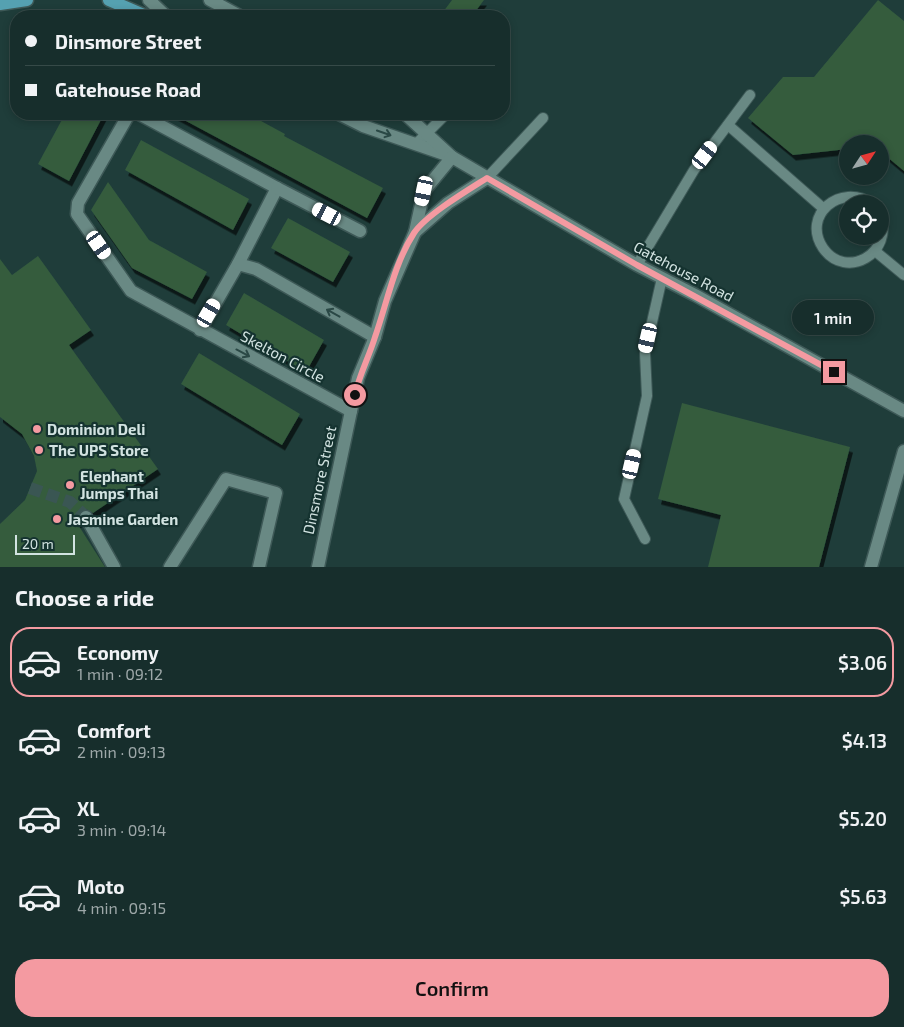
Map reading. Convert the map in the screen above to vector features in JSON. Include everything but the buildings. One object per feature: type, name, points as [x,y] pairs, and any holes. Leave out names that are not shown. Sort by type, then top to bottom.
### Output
[{"type":"main road","points":[[0,4],[27,0]]},
{"type":"main road","points":[[109,0],[132,10]]},
{"type":"street","points":[[149,0],[160,10]]},
{"type":"street","points":[[210,0],[229,10]]},
{"type":"street","name":"Skelton Circle","points":[[126,120],[78,203],[77,214],[131,291],[351,411]]},
{"type":"street","points":[[150,120],[360,231]]},
{"type":"street","name":"Gatehouse Road","points":[[351,120],[363,126],[452,157],[637,265],[904,411]]},
{"type":"street","name":"Gatehouse Road","points":[[412,120],[452,157]]},
{"type":"street","name":"Dinsmore Street","points":[[318,567],[358,378],[376,337],[385,301],[414,232],[424,191],[452,157]]},
{"type":"street","name":"Dinsmore Street","points":[[414,232],[448,203],[487,178]]},
{"type":"street","points":[[200,330],[238,264],[277,188]]},
{"type":"street","points":[[238,264],[256,269],[376,337]]},
{"type":"street","points":[[872,567],[904,451]]},
{"type":"street","points":[[170,567],[226,479],[276,493],[259,567]]},
{"type":"street","points":[[86,517],[114,567]]},
{"type":"lane","points":[[637,265],[694,170],[750,95]]},
{"type":"lane","points":[[487,178],[543,118]]},
{"type":"lane","points":[[416,144],[440,120]]},
{"type":"lane","points":[[728,125],[824,209]]},
{"type":"lane","points":[[839,198],[824,209],[818,223],[819,239],[831,256],[841,261],[863,260],[875,251],[878,245]]},
{"type":"lane","points":[[875,251],[904,275]]},
{"type":"lane","points":[[645,539],[624,499],[647,396],[645,353],[662,278]]},
{"type":"tunnel","points":[[30,488],[70,502],[86,517]]},
{"type":"place","name":"Dominion Deli","points":[[37,429]]},
{"type":"place","name":"The UPS Store","points":[[39,450]]},
{"type":"place","name":"Elephant Jumps Thai","points":[[70,485]]},
{"type":"place","name":"Jasmine Garden","points":[[57,519]]},
{"type":"route","points":[[355,395],[358,378],[376,337],[385,301],[414,232],[448,203],[487,178],[637,265],[695,294],[834,372]]}]
